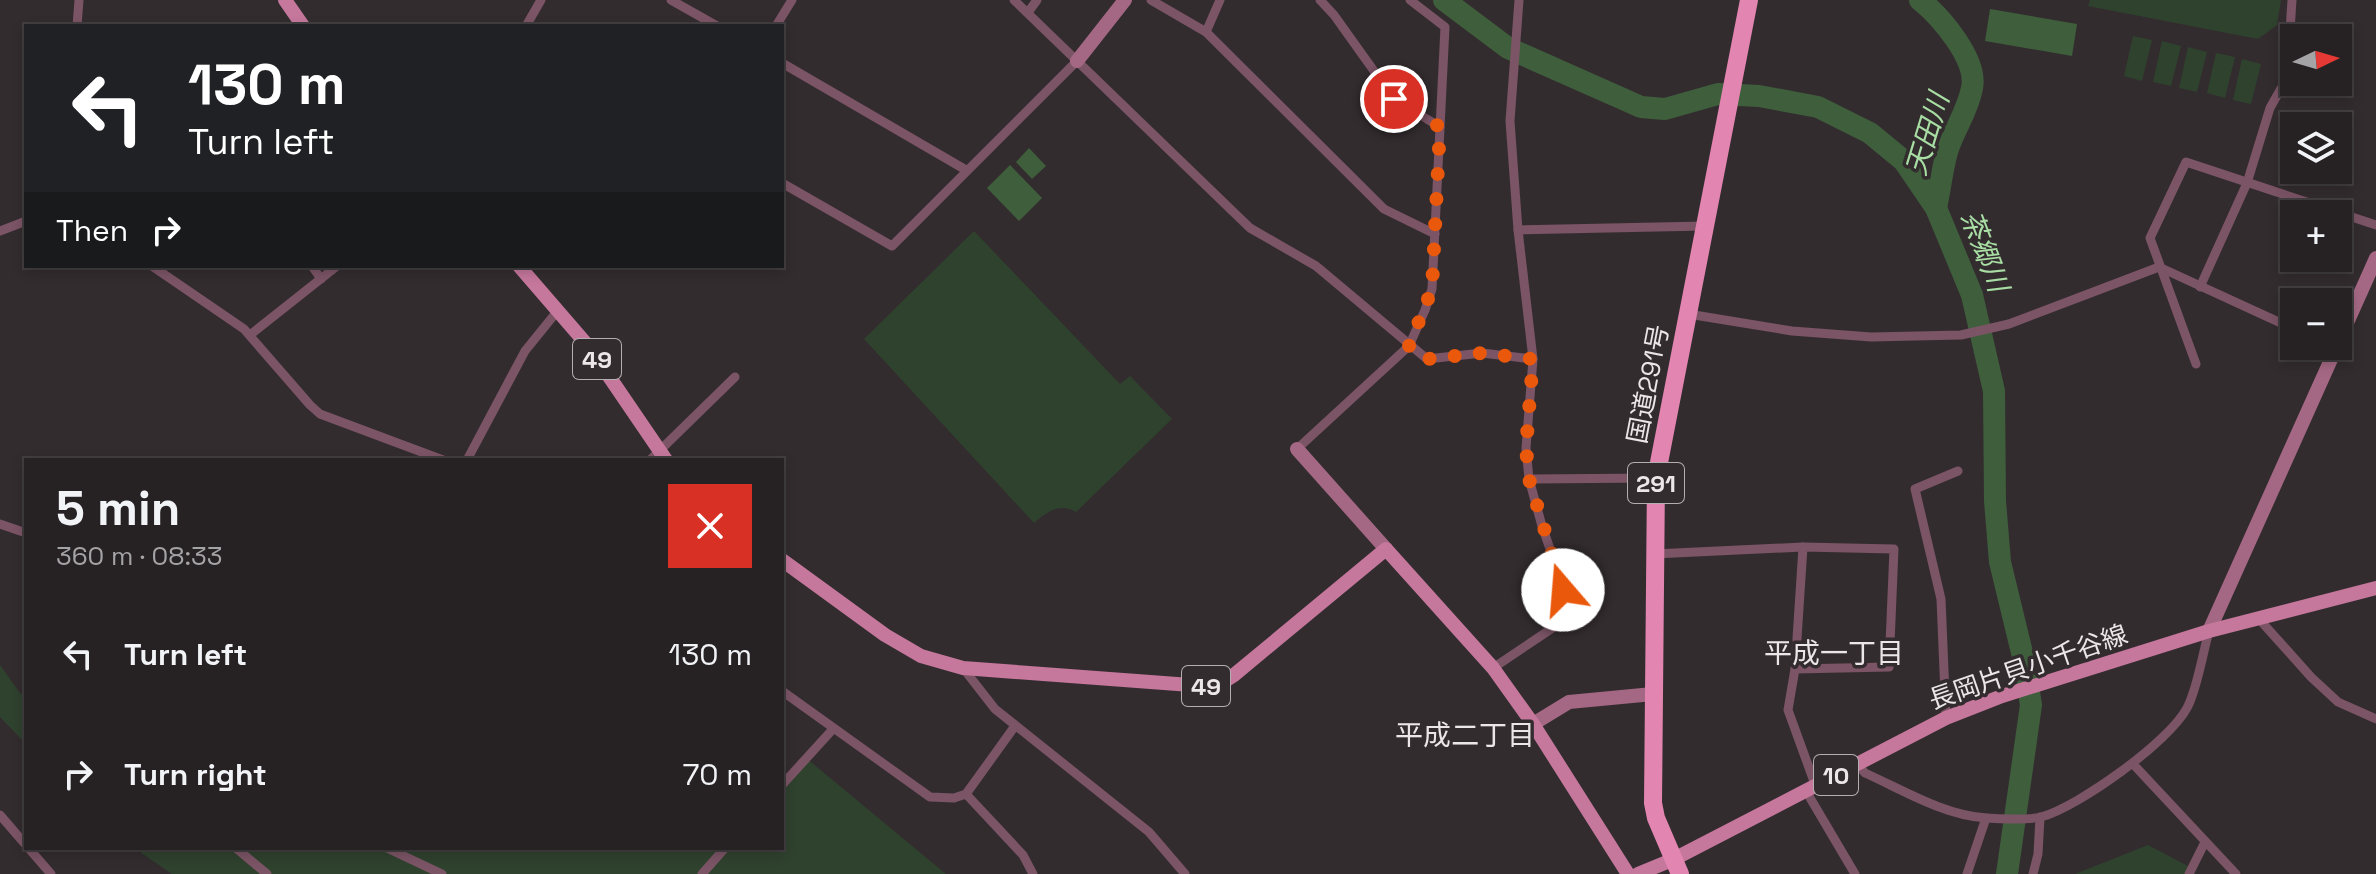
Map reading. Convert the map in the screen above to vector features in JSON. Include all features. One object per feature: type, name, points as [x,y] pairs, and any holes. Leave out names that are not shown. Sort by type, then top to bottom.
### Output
[{"type":"highway","name":"国道291号","points":[[1676,867],[1653,803],[1656,478],[1749,0]]},
{"type":"main road","points":[[285,0],[302,24]]},
{"type":"main road","name":"49","points":[[521,268],[589,347],[658,457]]},
{"type":"main road","points":[[1386,549],[1493,668],[1533,724],[1628,874]]},
{"type":"main road","name":"49","points":[[784,561],[885,635],[921,656],[963,668],[1204,686],[1220,684],[1234,675],[1386,549]]},
{"type":"main road","name":"長岡片貝小千谷線","points":[[1638,874],[1676,867],[1856,763],[1946,718],[2002,696],[2209,631],[2376,588]]},
{"type":"street","points":[[77,24],[79,0]]},
{"type":"street","points":[[527,24],[541,0]]},
{"type":"street","points":[[671,0],[713,24]]},
{"type":"street","points":[[777,24],[792,0]]},
{"type":"street","points":[[1014,0],[1029,11],[1250,228],[1316,266],[1427,359],[1482,353],[1533,359]]},
{"type":"street","points":[[1029,11],[1037,0]]},
{"type":"street","points":[[784,184],[892,246],[1077,61],[1125,0]]},
{"type":"street","points":[[1151,0],[1206,32],[1384,209],[1435,234]]},
{"type":"street","points":[[1206,32],[1220,0]]},
{"type":"street","points":[[1320,0],[1394,99],[1440,127]]},
{"type":"street","points":[[1386,549],[1297,449],[1409,346],[1432,289],[1445,27],[1410,0]]},
{"type":"street","points":[[1493,668],[1566,619],[1571,609],[1542,526],[1529,479],[1526,448],[1533,359],[1518,230],[1510,121],[1519,0]]},
{"type":"street","points":[[2200,287],[2247,183],[2270,108],[2287,78],[2292,0]]},
{"type":"street","points":[[784,64],[966,170]]},
{"type":"street","points":[[2196,364],[2150,238],[2186,162],[2376,225]]},
{"type":"street","points":[[0,231],[24,222]]},
{"type":"street","points":[[1518,230],[1705,226]]},
{"type":"street","points":[[2352,310],[2376,258]]},
{"type":"street","points":[[1688,314],[1792,331],[1871,337],[1961,335],[2009,324],[2159,267],[2280,323]]},
{"type":"street","points":[[155,268],[250,335],[320,414],[438,458]]},
{"type":"street","points":[[313,268],[321,279]]},
{"type":"street","points":[[250,335],[335,268]]},
{"type":"street","points":[[468,458],[528,347],[559,309]]},
{"type":"street","points":[[1856,763],[1865,773],[1934,804],[1957,813],[1986,818],[2038,817],[2098,787],[2133,764],[2187,708],[2209,631],[2329,360]]},
{"type":"street","points":[[658,457],[735,377]]},
{"type":"street","points":[[1946,718],[1941,599],[1915,489],[1958,471]]},
{"type":"street","points":[[1529,479],[1656,478]]},
{"type":"street","points":[[0,524],[24,532]]},
{"type":"street","points":[[1803,547],[1795,669],[1788,710],[1811,789],[1855,874]]},
{"type":"street","points":[[1653,554],[1803,547],[1894,549],[1889,667],[1795,669]]},
{"type":"street","points":[[2259,619],[2338,702],[2376,719]]},
{"type":"street","points":[[963,668],[995,709],[1149,832],[1185,874]]},
{"type":"street","points":[[784,692],[930,797],[954,798],[966,794],[1015,726]]},
{"type":"street","points":[[1533,724],[1569,702],[1653,694]]},
{"type":"street","points":[[784,783],[833,729]]},
{"type":"street","points":[[2133,764],[2236,874]]},
{"type":"street","points":[[966,794],[1023,855],[1033,874]]},
{"type":"street","points":[[0,815],[24,843]]},
{"type":"street","points":[[2033,874],[2038,854],[2038,817]]},
{"type":"street","points":[[1967,874],[1986,818]]},
{"type":"street","points":[[2189,874],[2205,842]]},
{"type":"street","points":[[30,850],[51,874]]},
{"type":"street","points":[[238,850],[267,874]]},
{"type":"street","points":[[391,850],[442,874]]},
{"type":"street","points":[[702,874],[723,850]]},
{"type":"shaded area","points":[[2090,0],[2281,0],[2277,25],[2258,39],[2088,6]]},
{"type":"shaded area","points":[[1990,9],[2077,24],[2072,56],[1985,41]]},
{"type":"shaded area","points":[[2133,36],[2152,40],[2142,81],[2124,76]]},
{"type":"shaded area","points":[[2162,41],[2181,46],[2171,86],[2153,82]]},
{"type":"shaded area","points":[[2188,47],[2207,52],[2197,92],[2179,88]]},
{"type":"shaded area","points":[[2216,53],[2235,57],[2225,98],[2207,93]]},
{"type":"shaded area","points":[[2242,59],[2261,64],[2251,104],[2233,100]]},
{"type":"shaded area","points":[[1029,148],[1046,166],[1032,179],[1016,162]]},
{"type":"shaded area","points":[[1010,165],[1042,198],[1019,221],[987,188]]},
{"type":"shaded area","points":[[974,231],[1120,384],[1130,376],[1172,419],[1076,512],[1059,508],[1034,523],[864,339]]},
{"type":"shaded area","points":[[0,665],[24,696],[24,742],[0,717]]},
{"type":"shaded area","points":[[806,758],[946,874],[172,874],[137,850],[784,850],[784,783]]},
{"type":"shaded area","points":[[2148,845],[2188,866],[2185,874],[2075,874]]},
{"type":"waterway","name":"茶郷川","points":[[1444,0],[1508,48],[1641,107],[1665,109],[1718,94],[1759,96],[1818,107],[1870,133],[1904,161],[1936,208],[1972,295],[1994,391],[1995,501],[2000,562],[2024,661],[2031,705],[2007,874]]},
{"type":"waterway","name":"天田川","points":[[1920,0],[1956,40],[1964,52],[1972,77],[1967,105],[1947,152],[1936,208]]},
{"type":"district","name":"平成一丁目","points":[[1834,653]]},
{"type":"district","name":"平成二丁目","points":[[1465,735]]},
{"type":"route","points":[[1394,99],[1440,127],[1432,289],[1409,346],[1427,359],[1482,353],[1533,359],[1526,448],[1529,479],[1563,590]]}]
